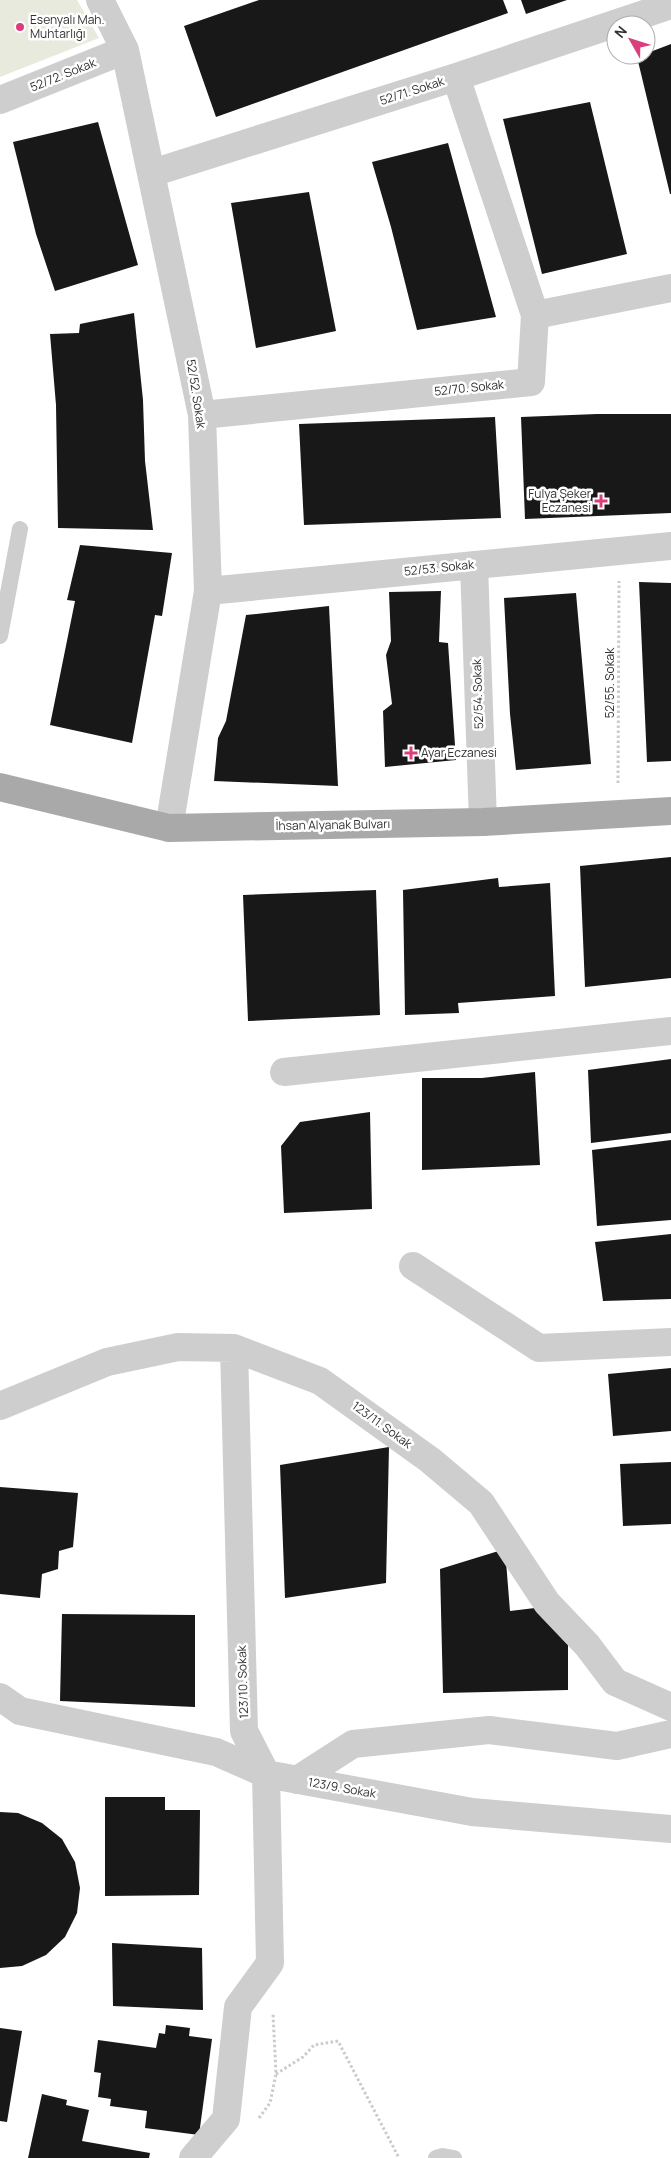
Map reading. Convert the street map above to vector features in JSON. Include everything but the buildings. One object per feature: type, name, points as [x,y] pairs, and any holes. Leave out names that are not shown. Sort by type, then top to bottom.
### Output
[{"type":"main road","name":"İhsan Alyanak Bulvarı","points":[[0,787],[169,828],[483,822],[671,811]]},
{"type":"street","name":"52/52. Sokak","points":[[100,0],[125,50],[202,415],[208,590],[169,828]]},
{"type":"street","name":"52/71. Sokak","points":[[152,173],[456,77],[671,5]]},
{"type":"street","name":"52/72. Sokak","points":[[0,100],[125,50]]},
{"type":"street","points":[[456,77],[535,315],[671,288]]},
{"type":"street","name":"52/70. Sokak","points":[[202,415],[531,382],[535,315]]},
{"type":"street","name":"52/53. Sokak","points":[[208,590],[671,546]]},
{"type":"street","name":"52/54. Sokak","points":[[474,565],[483,822]]},
{"type":"street","points":[[284,1072],[671,1031]]},
{"type":"street","points":[[413,1266],[539,1348],[671,1342]]},
{"type":"street","name":"123/11. Sokak","points":[[0,1406],[107,1362],[178,1347],[234,1348],[320,1381],[430,1460],[481,1503],[547,1603],[587,1645],[615,1682],[671,1707]]},
{"type":"street","name":"123/10. Sokak","points":[[193,2158],[226,2120],[238,2007],[270,1963],[266,1774],[244,1731],[234,1348]]},
{"type":"street","name":"123/9. Sokak","points":[[7,1711],[216,1752],[266,1774],[472,1812],[671,1829]]},
{"type":"street","points":[[298,1780],[353,1744],[489,1730],[617,1746],[671,1734]]},
{"type":"lane","points":[[0,636],[20,529]]},
{"type":"lane","points":[[436,2158],[442,2156],[454,2158]]},
{"type":"path","name":"52/55. Sokak","points":[[618,815],[619,551]]},
{"type":"path","points":[[276,2074],[303,2057],[314,2045],[338,2042],[399,2158]]},
{"type":"shaded area","points":[[0,0],[77,0],[99,38],[0,77]]},
{"type":"place","name":"Esenyalı Mah. Muhtarlığı","points":[[20,27]]},
{"type":"place","name":"Fulya Şeker Eczanesi","points":[[601,501]]},
{"type":"place","name":"Ayar Eczanesi","points":[[411,753]]}]
